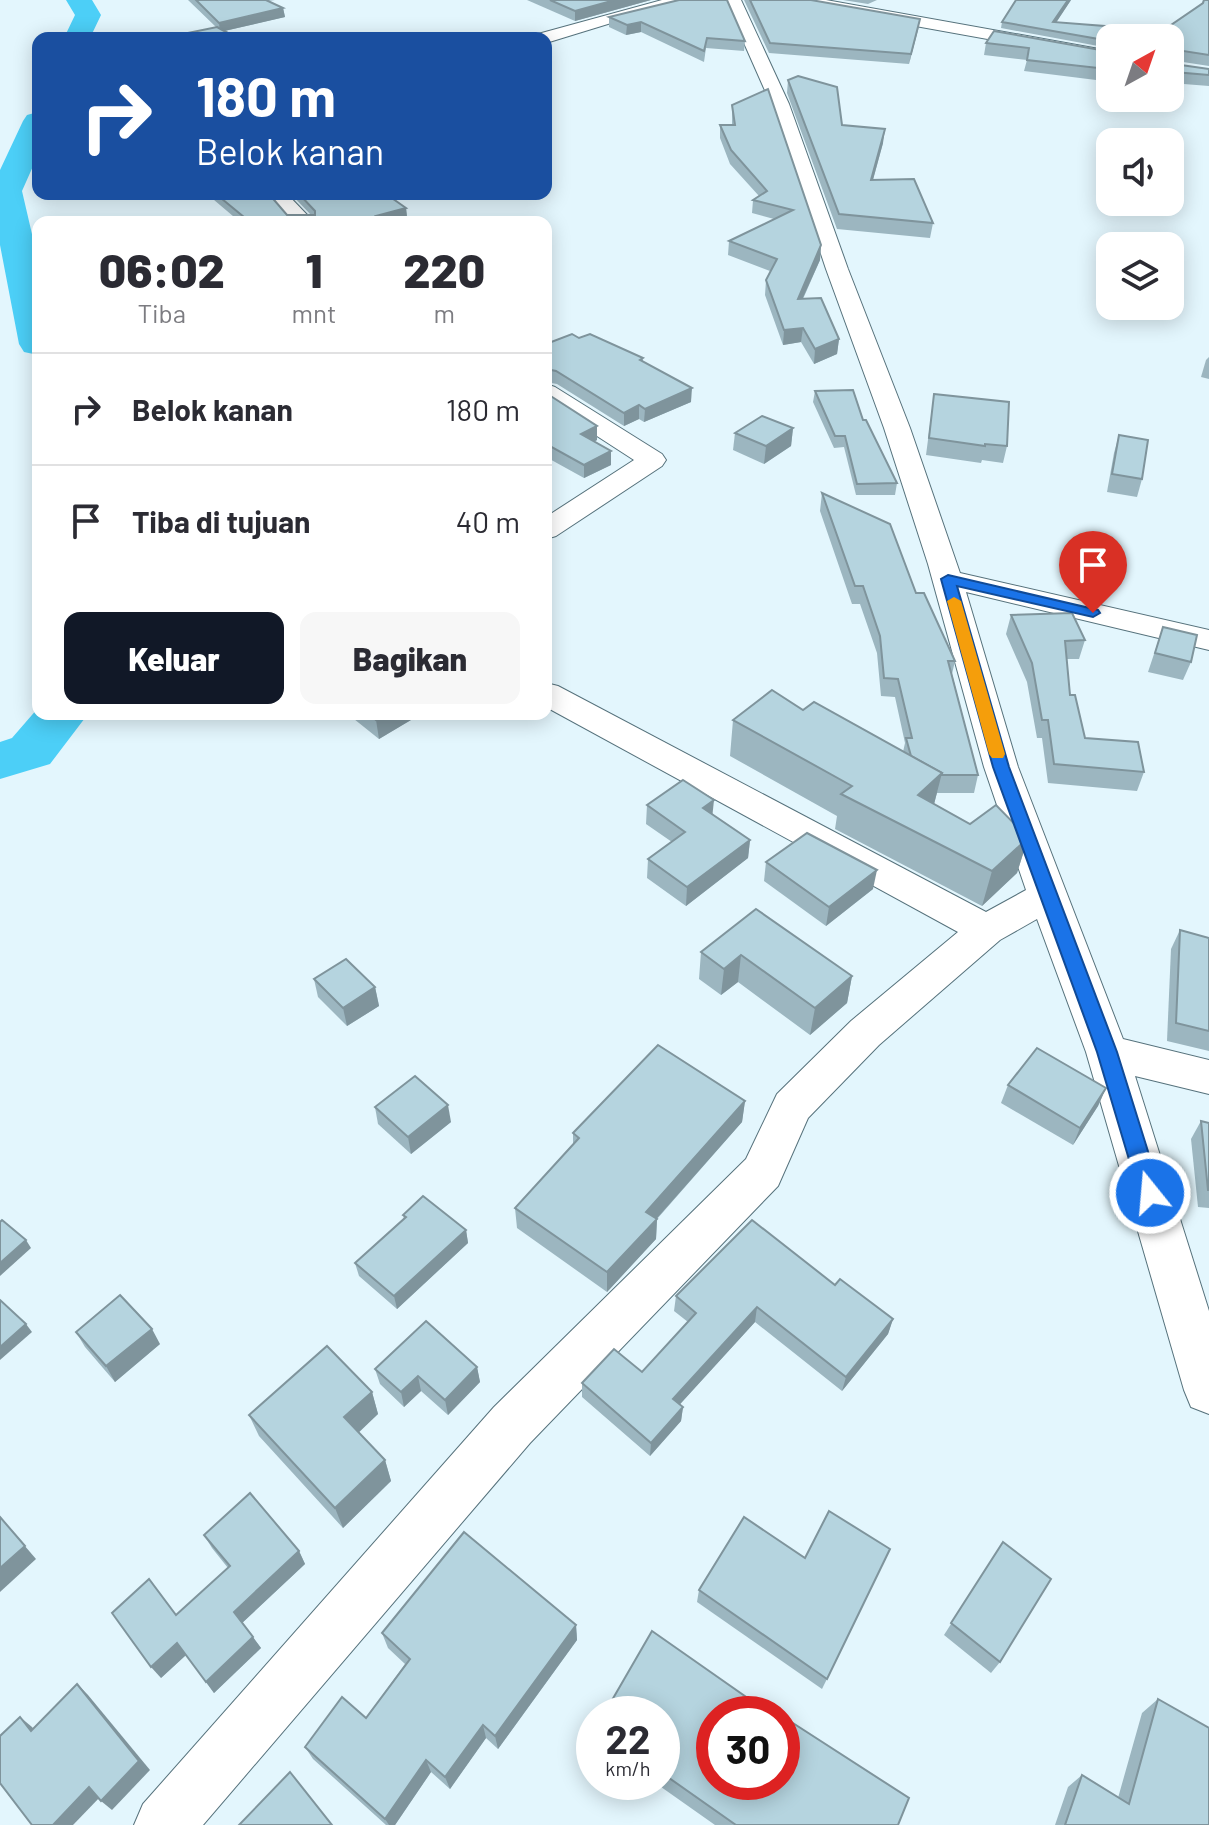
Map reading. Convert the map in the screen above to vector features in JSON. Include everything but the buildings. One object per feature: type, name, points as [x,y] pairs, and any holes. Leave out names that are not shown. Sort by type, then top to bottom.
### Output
[{"type":"street","points":[[603,0],[632,13]]},
{"type":"street","points":[[552,36],[688,0]]},
{"type":"street","points":[[733,0],[780,104],[837,269],[897,428],[948,579],[1001,767],[1107,1052],[1209,1390]]},
{"type":"street","points":[[799,0],[1096,53]]},
{"type":"street","points":[[281,200],[297,216]]},
{"type":"street","points":[[552,396],[652,460],[552,526]]},
{"type":"street","points":[[948,579],[1209,640]]},
{"type":"street","points":[[552,696],[986,930]]},
{"type":"street","points":[[164,1825],[512,1425],[762,1172],[792,1107],[865,1033],[986,930],[1047,896]]},
{"type":"street","points":[[1107,1052],[1209,1077]]},
{"type":"waterway","points":[[79,0],[88,15],[80,32]]},
{"type":"waterway","points":[[32,134],[6,191],[32,315]]},
{"type":"waterway","points":[[0,761],[31,751],[57,720]]},
{"type":"slow traffic","points":[[954,601],[997,754]]},
{"type":"route","points":[[1093,613],[948,579],[1001,767],[1107,1052],[1150,1193]]}]
